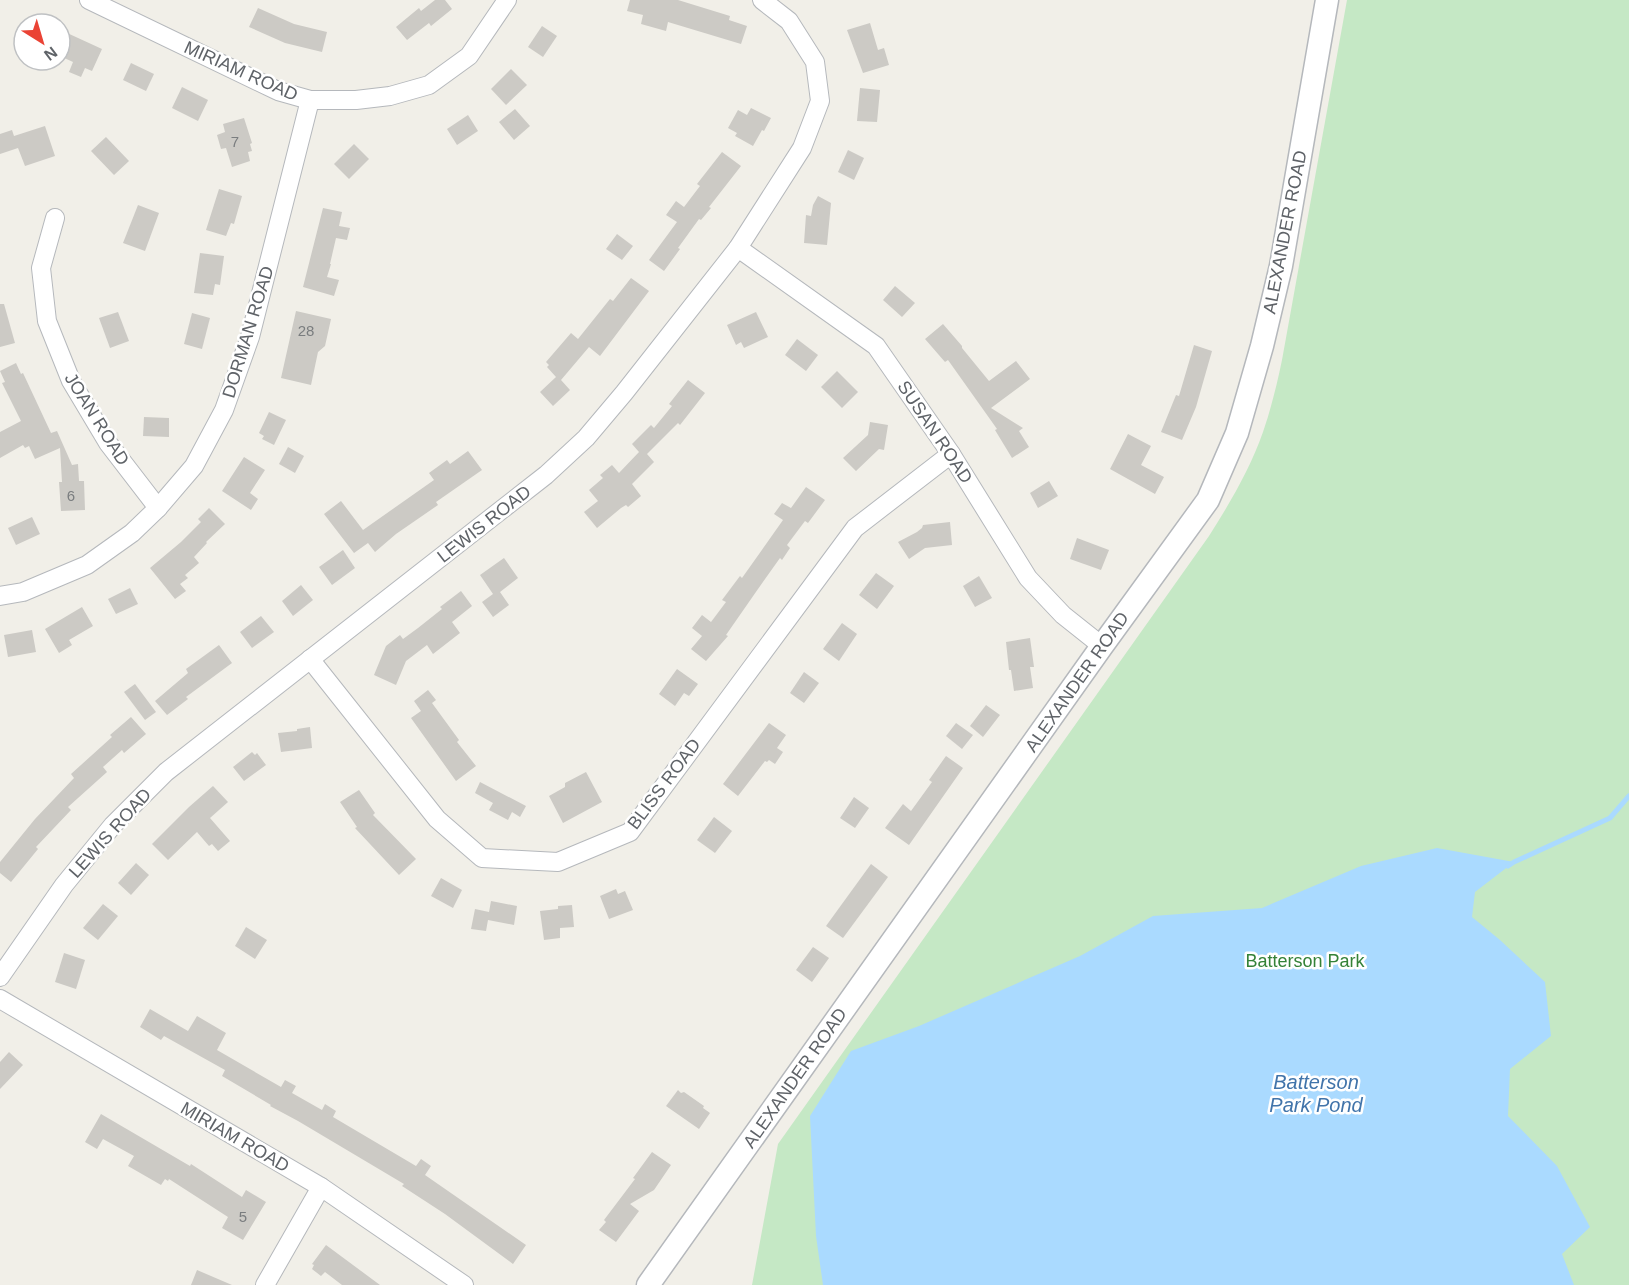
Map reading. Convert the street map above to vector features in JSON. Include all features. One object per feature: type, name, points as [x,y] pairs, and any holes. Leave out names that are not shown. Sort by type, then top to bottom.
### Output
[{"type":"street","name":"MIRIAM ROAD","points":[[89,0],[278,91],[310,100],[356,100],[390,96],[429,85],[469,56],[507,0]]},
{"type":"street","name":"LEWIS ROAD","points":[[0,977],[64,885],[113,825],[166,772],[546,475],[586,438],[738,248],[802,148],[820,101],[815,62],[789,21],[762,0]]},
{"type":"street","name":"ALEXANDER ROAD","points":[[648,1285],[1208,500],[1237,433],[1262,346],[1281,266],[1327,0]]},
{"type":"street","name":"DORMAN ROAD","points":[[0,596],[23,592],[87,565],[132,532],[158,508],[194,466],[224,410],[250,337],[310,100]]},
{"type":"street","name":"JOAN ROAD","points":[[56,218],[41,268],[47,321],[71,381],[97,425],[158,508]]},
{"type":"street","name":"SUSAN ROAD","points":[[738,248],[876,346],[951,454],[1028,578],[1062,615],[1102,646]]},
{"type":"street","name":"BLISS ROAD","points":[[310,659],[437,819],[482,858],[558,862],[630,832],[855,528],[951,454]]},
{"type":"street","name":"MIRIAM ROAD","points":[[0,999],[321,1187],[464,1285]]},
{"type":"street","points":[[265,1285],[321,1187]]},
{"type":"green space","name":"Batterson Park","points":[[1347,0],[1629,0],[1629,1285],[752,1285],[778,1144],[1209,536],[1246,472],[1269,414],[1282,360]]},
{"type":"water","name":"Batterson Park Pond","points":[[1437,848],[1514,862],[1475,892],[1472,917],[1545,982],[1551,1036],[1510,1069],[1508,1116],[1557,1166],[1590,1227],[1562,1254],[1574,1285],[823,1285],[816,1236],[810,1116],[851,1051],[919,1026],[1080,956],[1153,916],[1262,908],[1361,866]]},
{"type":"building","points":[[435,0],[445,0],[452,9],[431,26],[429,23],[407,40],[396,27],[419,8],[421,11]]},
{"type":"building","points":[[630,0],[678,0],[730,16],[729,20],[747,26],[741,44],[668,22],[666,31],[641,24],[643,15],[627,11]]},
{"type":"building","points":[[258,8],[294,24],[327,32],[322,52],[285,43],[249,27]]},
{"type":"building","points":[[870,23],[878,50],[884,48],[889,65],[863,73],[847,30]]},
{"type":"building","points":[[542,26],[557,36],[543,57],[528,47]]},
{"type":"building","points":[[72,35],[102,49],[92,71],[85,68],[81,77],[69,72],[72,72]]},
{"type":"building","points":[[131,63],[154,74],[146,91],[123,80]]},
{"type":"building","points":[[511,69],[527,85],[506,105],[491,89]]},
{"type":"building","points":[[182,87],[208,100],[198,121],[172,108]]},
{"type":"building","points":[[860,88],[880,90],[877,122],[857,121]]},
{"type":"building","points":[[751,108],[771,118],[753,146],[735,136],[737,133],[728,128],[738,110],[747,115]]},
{"type":"building","points":[[515,109],[530,126],[514,140],[499,122]]},
{"type":"building","points":[[468,115],[478,131],[457,145],[447,129]]},
{"type":"building","points":[[244,118],[252,143],[250,144],[252,151],[248,152],[250,161],[232,167],[226,148],[221,149],[217,135],[225,132],[223,124]]},
{"type":"building","points":[[45,126],[55,156],[25,166],[18,148],[0,154],[0,134],[12,130],[14,136]]},
{"type":"building","points":[[106,137],[129,161],[114,175],[91,151]]},
{"type":"building","points":[[354,144],[369,159],[349,179],[334,164]]},
{"type":"building","points":[[848,150],[864,158],[854,180],[838,172]]},
{"type":"building","points":[[722,152],[741,166],[709,207],[711,208],[701,220],[699,219],[664,271],[649,260],[677,222],[666,215],[676,201],[684,207],[700,186],[697,184]]},
{"type":"building","points":[[219,189],[242,196],[234,224],[231,223],[226,236],[206,230]]},
{"type":"building","points":[[818,196],[831,203],[827,245],[804,243],[806,215],[811,216]]},
{"type":"building","points":[[138,205],[159,213],[145,251],[123,243]]},
{"type":"building","points":[[323,208],[342,212],[339,226],[350,228],[347,240],[336,238],[327,277],[339,280],[334,296],[303,287]]},
{"type":"building","points":[[617,234],[633,246],[622,260],[606,249]]},
{"type":"building","points":[[200,253],[224,256],[220,285],[215,284],[213,295],[194,293]]},
{"type":"building","points":[[631,278],[649,291],[600,356],[589,347],[561,380],[570,390],[553,406],[540,392],[556,377],[547,367],[549,365],[546,362],[571,333],[578,339],[610,299],[613,301]]},
{"type":"building","points":[[895,286],[915,303],[902,317],[883,300]]},
{"type":"building","points":[[0,304],[4,304],[15,343],[0,347]]},
{"type":"building","points":[[296,311],[331,319],[325,346],[318,352],[311,385],[281,378]]},
{"type":"building","points":[[118,312],[129,341],[110,348],[99,318]]},
{"type":"building","points":[[756,312],[768,337],[744,348],[741,342],[736,345],[727,325]]},
{"type":"building","points":[[192,313],[210,318],[202,349],[184,344]]},
{"type":"building","points":[[943,324],[989,381],[1016,361],[1030,379],[991,408],[1023,428],[1019,431],[1029,447],[1012,458],[995,430],[997,429],[948,360],[945,362],[925,339]]},
{"type":"building","points":[[797,339],[818,355],[806,371],[785,355]]},
{"type":"building","points":[[1194,345],[1212,351],[1196,407],[1182,440],[1161,432],[1176,395],[1179,396]]},
{"type":"building","points":[[16,363],[51,433],[57,431],[72,465],[78,464],[79,481],[84,481],[85,510],[61,511],[60,448],[35,459],[29,446],[25,448],[23,445],[0,458],[0,432],[21,421],[2,383],[5,382],[0,371]]},
{"type":"building","points":[[837,371],[858,392],[842,408],[821,387]]},
{"type":"building","points":[[688,380],[705,393],[680,425],[678,423],[647,454],[654,462],[632,484],[641,496],[628,507],[626,505],[621,508],[597,528],[584,512],[598,501],[589,490],[603,478],[600,475],[612,465],[619,473],[639,452],[632,444],[651,425],[654,428],[672,406],[669,404]]},
{"type":"building","points":[[269,412],[286,420],[274,445],[262,439],[264,436],[259,433]]},
{"type":"building","points":[[144,417],[169,418],[169,437],[143,436]]},
{"type":"building","points":[[870,422],[888,425],[884,450],[879,449],[856,471],[843,458],[868,435]]},
{"type":"building","points":[[1128,434],[1151,446],[1141,465],[1164,477],[1155,494],[1110,469]]},
{"type":"building","points":[[288,447],[304,456],[295,473],[279,464]]},
{"type":"building","points":[[468,451],[482,470],[436,502],[438,505],[396,534],[375,552],[368,543],[354,553],[324,514],[341,501],[363,530],[434,480],[429,473],[447,460],[450,464]]},
{"type":"building","points":[[244,457],[265,470],[250,493],[258,499],[251,510],[222,491]]},
{"type":"building","points":[[1049,481],[1058,496],[1038,508],[1030,493]]},
{"type":"building","points":[[806,487],[825,500],[808,523],[805,521],[787,545],[790,548],[782,560],[780,558],[726,635],[728,636],[706,661],[691,649],[702,636],[692,628],[702,615],[711,622],[726,602],[722,600],[740,576],[742,578],[783,520],[774,514],[782,503],[791,508]]},
{"type":"building","points":[[209,508],[225,524],[194,557],[199,563],[185,575],[188,578],[180,584],[186,591],[175,599],[150,568],[201,522],[198,519]]},
{"type":"building","points":[[32,517],[40,534],[16,545],[8,528]]},
{"type":"building","points":[[950,522],[952,545],[925,548],[909,559],[898,542],[917,532],[923,525]]},
{"type":"building","points":[[1077,538],[1109,550],[1101,570],[1070,559]]},
{"type":"building","points":[[343,550],[355,568],[332,585],[319,567]]},
{"type":"building","points":[[504,558],[518,578],[500,592],[509,605],[493,617],[482,602],[493,594],[480,575]]},
{"type":"building","points":[[876,573],[894,586],[877,609],[859,595]]},
{"type":"building","points":[[979,576],[992,598],[975,607],[963,586]]},
{"type":"building","points":[[301,585],[313,600],[293,616],[282,601]]},
{"type":"building","points":[[130,588],[138,604],[116,614],[108,599]]},
{"type":"building","points":[[461,591],[472,606],[452,622],[460,633],[433,654],[427,645],[406,661],[396,685],[374,675],[386,646],[400,635],[403,639],[418,628]]},
{"type":"building","points":[[82,607],[93,626],[69,640],[72,645],[59,653],[45,629]]},
{"type":"building","points":[[261,616],[274,632],[252,648],[240,632]]},
{"type":"building","points":[[842,623],[857,634],[839,661],[823,649]]},
{"type":"building","points":[[32,630],[36,652],[8,657],[4,635]]},
{"type":"building","points":[[1030,638],[1034,667],[1030,667],[1033,688],[1014,691],[1006,642]]},
{"type":"building","points":[[219,645],[232,663],[186,697],[188,699],[167,715],[155,701],[188,673],[186,669]]},
{"type":"building","points":[[677,669],[698,684],[689,696],[684,693],[675,706],[659,694]]},
{"type":"building","points":[[804,672],[819,683],[804,703],[790,693]]},
{"type":"building","points":[[135,684],[156,712],[145,720],[124,692]]},
{"type":"building","points":[[428,690],[436,700],[432,703],[459,740],[457,742],[476,766],[456,781],[411,718],[421,711],[414,701]]},
{"type":"building","points":[[986,705],[1000,715],[983,737],[970,726]]},
{"type":"building","points":[[131,717],[146,734],[124,753],[122,750],[103,767],[107,772],[68,807],[71,810],[36,847],[38,849],[11,882],[0,873],[0,862],[35,819],[74,778],[71,774]]},
{"type":"building","points":[[769,723],[786,735],[777,748],[783,752],[775,764],[769,760],[765,761],[738,796],[723,784]]},
{"type":"building","points":[[956,723],[973,735],[962,749],[946,736]]},
{"type":"building","points":[[310,727],[312,748],[281,752],[278,733]]},
{"type":"building","points":[[252,752],[255,755],[257,753],[266,765],[244,781],[233,767]]},
{"type":"building","points":[[946,756],[963,768],[909,845],[885,828],[903,804],[911,811],[932,782],[929,780]]},
{"type":"building","points":[[586,772],[602,802],[563,823],[549,796],[565,787],[565,783]]},
{"type":"building","points":[[480,782],[526,806],[520,817],[512,812],[508,820],[489,810],[493,803],[475,793]]},
{"type":"building","points":[[213,786],[228,802],[210,818],[230,841],[218,851],[212,844],[209,846],[197,832],[168,860],[152,844]]},
{"type":"building","points":[[359,790],[375,813],[373,815],[416,859],[399,875],[355,828],[357,827],[340,802]]},
{"type":"building","points":[[854,797],[869,808],[855,828],[840,818]]},
{"type":"building","points":[[714,817],[732,831],[715,853],[697,840]]},
{"type":"building","points":[[136,863],[149,875],[131,895],[118,883]]},
{"type":"building","points":[[871,864],[888,877],[843,938],[826,926]]},
{"type":"building","points":[[441,878],[462,890],[453,908],[431,896]]},
{"type":"building","points":[[616,889],[618,894],[625,891],[633,910],[609,919],[600,896]]},
{"type":"building","points":[[491,901],[517,906],[514,925],[488,920],[486,931],[471,929],[475,909],[489,912]]},
{"type":"building","points":[[103,904],[118,916],[98,940],[83,928]]},
{"type":"building","points":[[572,905],[574,927],[560,928],[560,938],[544,940],[540,911]]},
{"type":"building","points":[[246,927],[267,940],[255,959],[235,946]]},
{"type":"building","points":[[813,947],[829,958],[812,982],[796,970]]},
{"type":"building","points":[[64,953],[85,960],[76,989],[55,982]]},
{"type":"building","points":[[150,1009],[188,1031],[197,1016],[226,1033],[217,1050],[281,1087],[285,1080],[296,1086],[292,1093],[322,1110],[325,1104],[336,1111],[333,1117],[416,1166],[421,1159],[431,1166],[425,1175],[526,1245],[513,1264],[445,1214],[402,1186],[404,1184],[222,1076],[225,1070],[164,1036],[161,1040],[140,1027]]},
{"type":"building","points":[[9,1052],[23,1065],[0,1089],[0,1062]]},
{"type":"building","points":[[678,1090],[704,1106],[703,1108],[710,1113],[699,1129],[666,1106]]},
{"type":"building","points":[[101,1114],[190,1166],[191,1164],[242,1197],[246,1190],[266,1202],[243,1240],[222,1228],[228,1217],[169,1179],[168,1181],[165,1179],[161,1185],[128,1166],[134,1156],[103,1139],[97,1149],[85,1142]]},
{"type":"building","points":[[652,1152],[671,1165],[654,1190],[630,1204],[639,1211],[616,1242],[599,1230]]},
{"type":"building","points":[[326,1245],[380,1285],[342,1285],[325,1272],[321,1276],[312,1269],[314,1265],[312,1264]]},
{"type":"building","points":[[197,1270],[232,1285],[191,1285]]},
{"type":"waterway","points":[[1508,866],[1610,818],[1629,796]]}]
